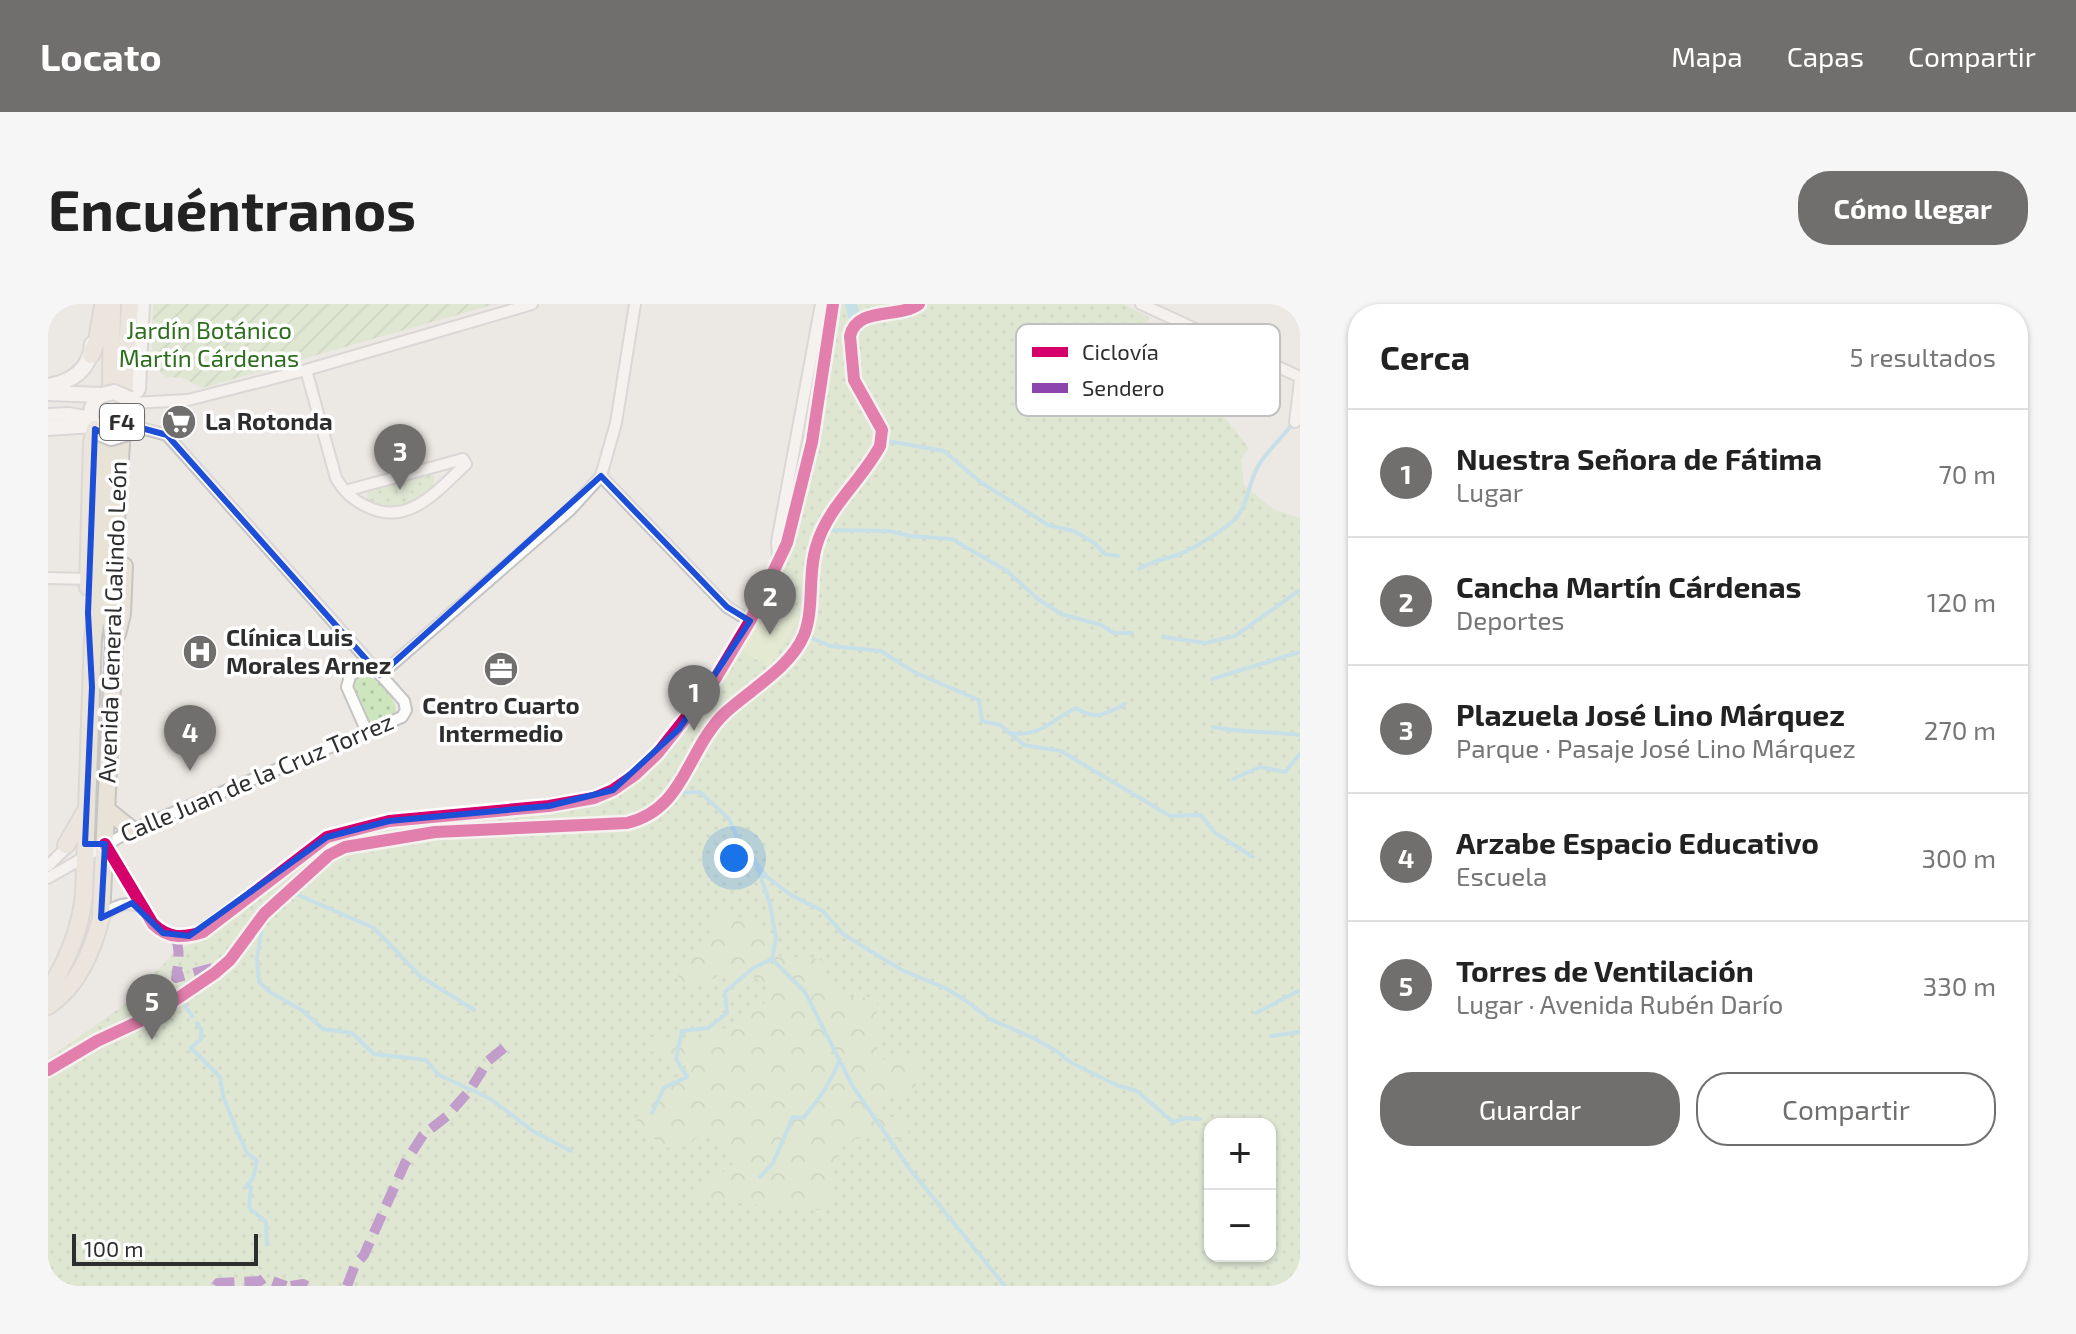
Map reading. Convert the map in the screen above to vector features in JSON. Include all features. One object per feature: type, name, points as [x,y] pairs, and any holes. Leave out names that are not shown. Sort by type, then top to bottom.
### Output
[{"type":"highway","points":[[91,355],[97,340],[103,304]]},
{"type":"highway","name":"F4","points":[[107,387],[112,304]]},
{"type":"highway","points":[[107,387],[117,346],[120,304]]},
{"type":"highway","name":"Avenida General Galindo León","points":[[105,844],[114,643],[110,614],[130,304]]},
{"type":"highway","name":"Avenida General Galindo León","points":[[85,851],[107,387]]},
{"type":"highway","points":[[93,637],[88,613],[88,579],[94,426]]},
{"type":"highway","points":[[114,643],[122,614],[128,456],[132,429]]},
{"type":"highway","points":[[92,687],[113,687]]},
{"type":"highway","points":[[91,711],[112,712]]},
{"type":"highway","points":[[66,845],[87,807]]},
{"type":"highway","points":[[106,809],[132,830]]},
{"type":"highway","name":"F4","points":[[48,1006],[68,989],[83,967],[101,918],[105,844]]},
{"type":"highway","name":"F4","points":[[48,992],[60,974],[77,932],[84,895],[85,851]]},
{"type":"main road","points":[[48,386],[72,379],[88,363],[95,304]]},
{"type":"main road","points":[[48,428],[94,426],[111,438],[132,429],[137,416],[132,401],[138,389],[142,304]]},
{"type":"main road","points":[[94,426],[93,403],[107,387]]},
{"type":"main road","points":[[48,393],[107,387],[132,401]]},
{"type":"street","points":[[132,401],[188,400],[306,370],[532,304]]},
{"type":"street","points":[[132,429],[167,435],[380,675],[570,510],[601,476],[616,423],[635,304]]},
{"type":"street","points":[[778,558],[777,542],[821,304]]},
{"type":"street","points":[[105,844],[153,924],[163,933],[175,937],[189,936],[203,932],[327,837],[389,821],[549,806],[594,798],[613,790],[636,774],[679,729],[711,686],[765,593],[787,543],[812,442],[833,304]]},
{"type":"street","points":[[1141,304],[1183,324]]},
{"type":"street","points":[[306,370],[334,471],[345,491],[373,509],[385,513],[409,511],[466,464],[463,459],[345,491]]},
{"type":"street","points":[[1280,370],[1300,379],[1295,422]]},
{"type":"street","points":[[48,415],[69,414],[94,426]]},
{"type":"street","points":[[601,476],[727,607],[750,621]]},
{"type":"street","points":[[48,578],[88,579]]},
{"type":"street","points":[[367,732],[347,687],[350,676],[368,662]]},
{"type":"street","name":"Calle Juan de la Cruz Torrez","points":[[48,878],[85,851],[402,717],[406,710],[404,701],[380,675]]},
{"type":"street","points":[[48,866],[66,845],[85,851]]},
{"type":"street","points":[[101,918],[123,903],[132,903],[146,910]]},
{"type":"highlighted area","points":[[134,426],[167,435],[380,675],[601,476],[727,607],[750,621],[679,729],[613,790],[549,806],[389,821],[327,837],[189,936],[163,933],[132,903],[101,918],[105,844],[85,844],[92,687],[88,613],[95,429],[111,438]]},
{"type":"green space","name":"Jardín Botánico Martín Cárdenas","points":[[153,304],[495,304],[202,388],[184,378],[162,374],[152,355]]},
{"type":"green space","points":[[824,304],[828,304],[802,472],[782,544]]},
{"type":"green space","points":[[839,304],[1124,304],[1150,318],[1147,324],[1016,324],[1016,416],[1222,416],[1249,448],[1241,460],[1244,485],[1273,509],[1300,518],[1300,1286],[48,1286],[48,1059],[125,1004],[176,951],[204,938],[238,915],[322,847],[362,832],[426,822],[503,818],[607,800],[633,785],[660,760],[709,698],[775,591],[795,540],[822,420]]},
{"type":"green space","points":[[428,473],[434,476],[434,485],[411,503],[384,507],[367,498],[368,491]]},
{"type":"green space","points":[[771,602],[799,619],[769,667],[742,651]]},
{"type":"green space","points":[[363,675],[374,679],[385,689],[396,712],[377,722],[369,721],[353,691],[354,681]]},
{"type":"green space","points":[[718,910],[754,926],[778,956],[822,959],[832,992],[842,998],[877,997],[878,1056],[882,1060],[910,1054],[918,1058],[921,1074],[915,1087],[875,1105],[876,1111],[907,1123],[908,1133],[898,1139],[855,1139],[842,1147],[834,1169],[831,1194],[821,1210],[695,1198],[691,1192],[696,1184],[718,1176],[733,1164],[728,1147],[701,1135],[675,1152],[634,1126],[642,1108],[661,1084],[690,1070],[682,1062],[645,1049],[647,1039],[658,1036],[684,1041],[699,1039],[720,1031],[768,1001],[770,986],[757,978],[722,973],[705,984],[691,988],[678,978],[680,967],[708,945],[710,922]]},
{"type":"waterway","points":[[851,304],[856,323]]},
{"type":"waterway","points":[[1139,569],[1186,552],[1233,521],[1241,510],[1260,463],[1294,421]]},
{"type":"waterway","points":[[882,440],[944,451],[979,481],[1048,525],[1074,531],[1105,554],[1118,556]]},
{"type":"waterway","points":[[822,530],[889,531],[952,539],[1007,571],[1038,599],[1061,614],[1101,625],[1114,633],[1132,633]]},
{"type":"waterway","points":[[1163,637],[1206,643],[1235,636],[1300,590]]},
{"type":"waterway","points":[[804,635],[830,646],[881,651],[914,672],[979,700],[982,721],[1000,725],[1024,745],[1061,751],[1170,816],[1201,815],[1215,833],[1253,857]]},
{"type":"waterway","points":[[1212,679],[1300,652]]},
{"type":"waterway","points":[[1011,733],[1039,730],[1076,708],[1100,715],[1125,704]]},
{"type":"waterway","points":[[1213,727],[1300,735]]},
{"type":"waterway","points":[[1233,779],[1260,767],[1285,772],[1300,754]]},
{"type":"waterway","points":[[674,793],[700,792],[729,819],[743,850],[755,860],[770,904],[776,938],[772,959],[805,992],[852,1085],[909,1168],[1005,1286]]},
{"type":"waterway","points":[[758,865],[767,877],[791,895],[823,911],[843,934],[902,970],[945,988],[990,1019],[1035,1039],[1070,1062],[1116,1085],[1137,1091],[1173,1122],[1186,1118],[1200,1119]]},
{"type":"waterway","points":[[289,891],[374,928],[420,976],[474,1010]]},
{"type":"waterway","points":[[264,914],[257,958],[259,982],[270,992],[303,1011],[323,1029],[352,1033],[374,1054],[426,1060],[439,1075],[489,1098],[533,1131],[571,1151]]},
{"type":"waterway","points":[[652,1113],[664,1088],[687,1077],[676,1059],[682,1031],[708,1028],[727,1013],[725,992],[753,968],[772,959]]},
{"type":"waterway","points":[[1256,1013],[1300,990]]},
{"type":"waterway","points":[[180,998],[192,1016]]},
{"type":"waterway","points":[[197,1023],[201,1029],[201,1039],[191,1048],[220,1077],[223,1096],[237,1131],[247,1153],[257,1161],[253,1178],[246,1187],[251,1187],[249,1208],[266,1222],[267,1245]]},
{"type":"waterway","points":[[1271,1036],[1300,1032]]},
{"type":"waterway","points":[[760,1177],[773,1163],[793,1117],[803,1118],[809,1111],[840,1059]]},
{"type":"marked path","points":[[175,937],[178,952],[176,978],[212,968]]},
{"type":"marked path","points":[[347,1286],[405,1163],[423,1135],[447,1116],[470,1090],[488,1061],[511,1042]]},
{"type":"marked path","points":[[216,1286],[218,1283],[260,1281],[264,1278],[286,1286]]},
{"type":"marked path","points":[[291,1286],[307,1286]]},
{"type":"cycle path","points":[[105,844],[153,924],[171,935],[189,935],[203,932],[327,837],[389,821],[549,806],[594,798],[613,790],[636,774],[657,754],[711,686],[750,621],[787,543],[812,442],[833,304]]},
{"type":"cycle path","points":[[48,1070],[97,1041],[153,1015],[215,973],[230,960],[264,914],[329,855],[345,847],[435,832],[627,823],[647,816],[662,805],[684,776],[713,727],[726,712],[780,668],[798,647],[807,624],[812,567],[822,531],[880,446],[882,430],[854,380],[850,336],[861,320],[919,304]]},
{"type":"place","name":"La Rotonda","points":[[179,422]]},
{"type":"place","name":"Plazuela José Lino Márquez","points":[[400,490]]},
{"type":"place","name":"Cancha Martín Cárdenas","points":[[770,635]]},
{"type":"place","name":"Clínica Luis Morales Arnez","points":[[200,652]]},
{"type":"place","name":"Centro Cuarto Intermedio","points":[[501,669]]},
{"type":"place","name":"Nuestra Señora de Fátima","points":[[694,731]]},
{"type":"place","name":"Arzabe Espacio Educativo","points":[[190,771]]},
{"type":"place","name":"Torres de Ventilación","points":[[152,1040]]}]
